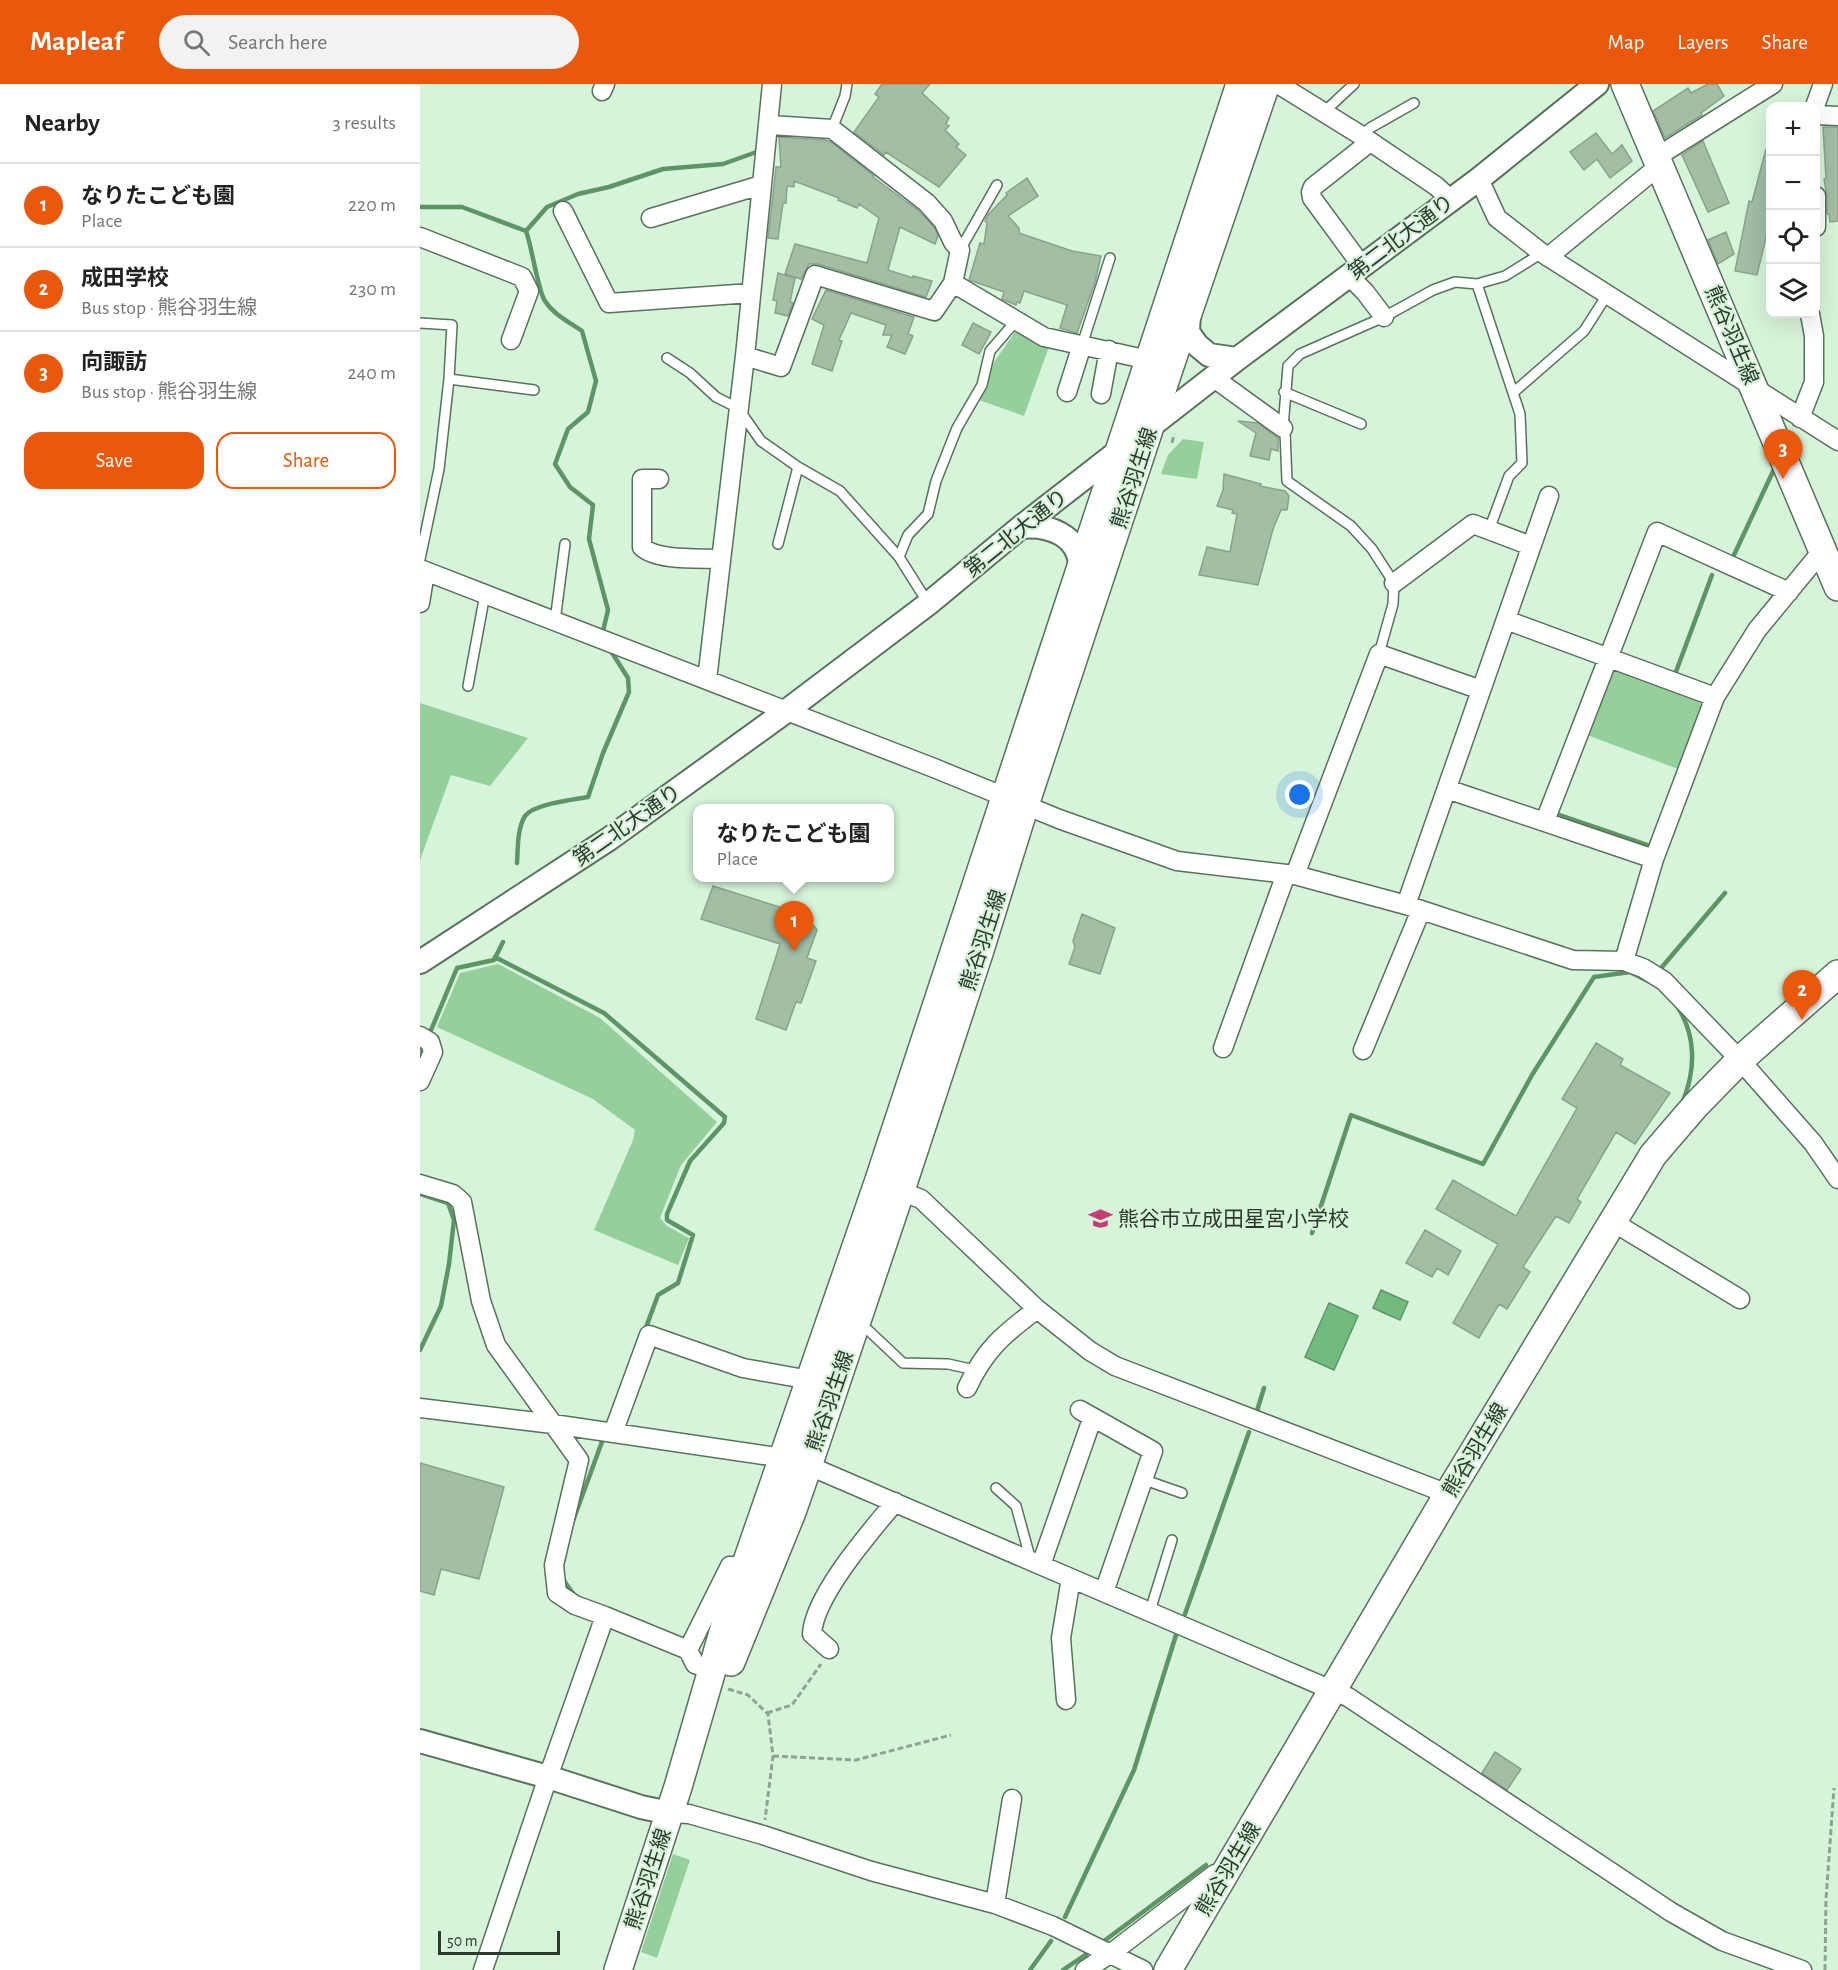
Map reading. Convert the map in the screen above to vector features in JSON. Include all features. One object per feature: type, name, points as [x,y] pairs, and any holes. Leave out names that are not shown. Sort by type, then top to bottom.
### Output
[{"type":"main road","name":"熊谷羽生線","points":[[1015,801],[1165,435],[1159,363],[1240,84]]},
{"type":"main road","name":"熊谷羽生線","points":[[716,1678],[792,1512],[796,1462],[810,1380],[890,1187],[980,950],[1015,801],[1080,566],[1118,453],[1159,363],[1189,309],[1266,84]]},
{"type":"main road","name":"熊谷羽生線","points":[[1625,84],[1829,557],[1838,587]]},
{"type":"main road","name":"熊谷羽生線","points":[[1168,1970],[1448,1494],[1653,1155],[1680,1122],[1740,1060],[1838,974]]},
{"type":"main road","name":"熊谷羽生線","points":[[618,1970],[716,1678],[746,1567],[796,1462],[890,1187]]},
{"type":"street","points":[[706,680],[745,356],[761,185],[774,129],[772,84]]},
{"type":"street","points":[[1278,84],[1366,139],[1436,186],[1450,199]]},
{"type":"street","name":"第二北大通り","points":[[420,960],[609,839],[785,712],[928,604],[1021,527],[1118,453],[1165,435],[1214,378],[1237,359],[1479,178],[1597,84]]},
{"type":"street","points":[[1545,255],[1657,162],[1773,84]]},
{"type":"street","points":[[1816,102],[1823,84]]},
{"type":"street","points":[[1820,115],[1838,116]]},
{"type":"street","points":[[745,356],[781,367],[815,275],[934,311],[953,283],[960,250],[953,242],[943,221],[927,203],[832,129],[774,129]]},
{"type":"street","points":[[1366,139],[1313,187],[1311,192],[1312,198],[1356,271],[1365,292],[1384,317]]},
{"type":"street","points":[[1479,178],[1497,218],[1545,255],[1837,440]]},
{"type":"street","points":[[651,218],[761,185]]},
{"type":"street","points":[[563,211],[609,303],[751,293]]},
{"type":"street","points":[[420,237],[522,277],[529,291],[511,340]]},
{"type":"street","points":[[953,283],[1044,337],[1159,363]]},
{"type":"street","points":[[1189,309],[1188,332],[1197,345],[1209,355],[1237,359]]},
{"type":"street","points":[[1800,418],[1814,382],[1815,357],[1810,318]]},
{"type":"street","points":[[1068,392],[1082,345]]},
{"type":"street","points":[[1101,394],[1109,350]]},
{"type":"street","points":[[1214,378],[1283,428]]},
{"type":"street","points":[[659,478],[642,479],[642,547],[660,555],[720,560]]},
{"type":"street","points":[[1363,1050],[1414,908],[1447,789],[1549,496]]},
{"type":"street","points":[[1395,583],[1473,524],[1531,546]]},
{"type":"street","points":[[1021,527],[1048,527],[1070,540],[1077,549],[1080,566]]},
{"type":"street","points":[[1545,821],[1657,532],[1789,592]]},
{"type":"street","points":[[1624,961],[1654,859],[1715,697],[1757,630],[1789,592],[1829,557]]},
{"type":"street","points":[[420,603],[422,567],[485,594],[1059,819],[1177,861],[1290,875],[1414,908],[1573,960],[1624,961],[1643,968],[1664,981],[1740,1060],[1813,1143],[1838,1179]]},
{"type":"street","points":[[1506,620],[1715,697]]},
{"type":"street","points":[[1223,1048],[1378,654],[1481,690]]},
{"type":"street","points":[[1447,789],[1654,859]]},
{"type":"street","points":[[420,1081],[433,1052],[424,1038]]},
{"type":"street","points":[[420,1184],[453,1194],[462,1203],[481,1301],[496,1344],[579,1460],[554,1565],[557,1593],[574,1605],[688,1650],[695,1664],[716,1678]]},
{"type":"street","points":[[890,1187],[921,1199],[1036,1308],[1090,1351],[1115,1366],[1448,1494]]},
{"type":"street","points":[[1613,1222],[1740,1299]]},
{"type":"street","points":[[968,1388],[975,1370],[1001,1336],[1036,1308]]},
{"type":"street","points":[[613,1433],[648,1335],[743,1368],[810,1380]]},
{"type":"street","points":[[420,1408],[553,1424],[796,1462],[895,1502],[1348,1697],[1671,1912],[1722,1941],[1802,1970]]},
{"type":"street","points":[[1036,1563],[1086,1414],[1153,1451],[1104,1592]]},
{"type":"street","points":[[829,1649],[812,1634],[816,1613],[838,1576],[895,1502]]},
{"type":"street","points":[[688,1650],[730,1566],[746,1567]]},
{"type":"street","points":[[1066,1700],[1061,1638],[1071,1578]]},
{"type":"street","points":[[483,1970],[605,1616]]},
{"type":"street","points":[[420,1741],[548,1777],[641,1807],[669,1813],[688,1814],[763,1834],[871,1870],[995,1904],[1053,1926],[1143,1970]]},
{"type":"street","points":[[995,1904],[1012,1799]]},
{"type":"street","points":[[1085,1970],[1215,1874],[1224,1875]]},
{"type":"lane","points":[[832,129],[845,96],[847,84]]},
{"type":"lane","points":[[1324,112],[1354,84]]},
{"type":"lane","points":[[1366,139],[1370,128],[1414,103]]},
{"type":"lane","points":[[960,250],[997,185]]},
{"type":"lane","points":[[1378,654],[1393,604],[1395,583],[1372,549],[1351,526],[1287,481],[1283,428],[1284,392],[1288,366],[1300,354],[1384,317],[1433,290],[1455,282],[1477,284],[1505,276],[1545,255]]},
{"type":"lane","points":[[1082,345],[1110,258]]},
{"type":"lane","points":[[1477,284],[1520,414],[1522,463],[1509,476],[1489,530]]},
{"type":"lane","points":[[1514,392],[1584,331],[1607,295]]},
{"type":"lane","points":[[899,557],[908,535],[928,514],[936,481],[957,428],[982,386],[990,351],[1016,321]]},
{"type":"lane","points":[[420,323],[452,325],[449,379],[439,469],[422,567]]},
{"type":"lane","points":[[667,358],[690,373],[716,397],[738,408],[761,441],[840,491],[899,557],[928,604]]},
{"type":"lane","points":[[449,379],[534,390]]},
{"type":"lane","points":[[1284,392],[1361,424]]},
{"type":"lane","points":[[778,544],[798,466]]},
{"type":"lane","points":[[555,621],[565,544]]},
{"type":"lane","points":[[468,686],[485,594]]},
{"type":"lane","points":[[868,1330],[903,1363],[948,1364],[975,1370]]},
{"type":"lane","points":[[1142,1479],[1182,1492]]},
{"type":"lane","points":[[996,1488],[1016,1506],[1036,1563]]},
{"type":"lane","points":[[1150,1611],[1172,1540]]},
{"type":"path","points":[[767,1713],[792,1705],[818,1670],[829,1649]]},
{"type":"path","points":[[716,1678],[748,1695],[767,1713],[773,1756],[763,1834]]},
{"type":"path","points":[[773,1756],[856,1760],[951,1735]]},
{"type":"path","points":[[1825,1970],[1826,1899],[1834,1788]]},
{"type":"shaded area","points":[[1015,332],[1050,344],[1024,416],[979,400],[990,368]]},
{"type":"shaded area","points":[[1183,439],[1204,442],[1197,479],[1161,474],[1168,455]]},
{"type":"shaded area","points":[[1610,668],[1703,703],[1678,769],[1587,735]]},
{"type":"shaded area","points":[[420,703],[528,738],[490,786],[451,775],[420,860]]},
{"type":"shaded area","points":[[498,964],[600,1018],[717,1122],[681,1165],[660,1218],[667,1226],[689,1238],[678,1265],[594,1230],[633,1140],[635,1130],[593,1099],[437,1027],[460,973]]},
{"type":"shaded area","points":[[1381,1290],[1408,1302],[1400,1320],[1373,1308]]},
{"type":"shaded area","points":[[1329,1303],[1358,1316],[1334,1370],[1305,1357]]},
{"type":"shaded area","points":[[673,1854],[690,1860],[657,1958],[641,1952]]},
{"type":"building","points":[[882,84],[930,84],[922,93],[949,118],[946,124],[949,126],[945,130],[959,144],[956,147],[966,155],[939,187],[886,152],[884,155],[854,132],[879,97],[875,94]]},
{"type":"building","points":[[1708,84],[1717,84],[1724,96],[1701,113],[1702,115],[1665,138],[1653,111],[1688,88],[1691,93]]},
{"type":"building","points":[[1823,127],[1838,127],[1838,221],[1830,222],[1829,214],[1827,214],[1824,179],[1826,178]]},
{"type":"building","points":[[1596,133],[1612,154],[1622,145],[1632,161],[1610,178],[1597,159],[1584,170],[1570,152]]},
{"type":"building","points":[[779,137],[831,142],[919,211],[934,227],[938,236],[935,244],[900,227],[888,270],[932,281],[926,297],[818,264],[809,264],[801,279],[785,274],[795,244],[867,263],[879,218],[859,204],[857,208],[838,200],[839,198],[794,181],[794,187],[787,186],[786,203],[783,203],[778,239],[768,238],[776,167],[781,167]]},
{"type":"building","points":[[1703,141],[1729,203],[1708,212],[1682,155]]},
{"type":"building","points":[[1766,149],[1766,238],[1757,275],[1735,271],[1749,201],[1752,202]]},
{"type":"building","points":[[1027,178],[1038,196],[1008,216],[1019,228],[1019,233],[1072,251],[1101,256],[1095,282],[1077,333],[1060,328],[1067,305],[1024,291],[1020,303],[1017,302],[1016,305],[1002,299],[1004,292],[969,280],[980,243],[984,244],[987,223],[985,221],[988,215],[1007,195],[1006,193]]},
{"type":"building","points":[[1726,232],[1734,254],[1718,264],[1708,240]]},
{"type":"building","points":[[778,273],[795,278],[790,302],[793,303],[788,316],[775,313],[777,301],[773,300]]},
{"type":"building","points":[[826,290],[914,317],[908,334],[913,336],[905,354],[887,347],[892,335],[883,335],[886,325],[851,313],[839,340],[842,341],[832,371],[812,364],[824,325],[812,319]]},
{"type":"building","points":[[973,323],[991,332],[979,354],[962,345]]},
{"type":"building","points":[[1238,421],[1258,423],[1278,438],[1278,451],[1271,449],[1269,460],[1250,456],[1256,433]]},
{"type":"building","points":[[1224,474],[1261,484],[1260,486],[1285,491],[1289,496],[1287,510],[1281,510],[1273,529],[1258,585],[1199,575],[1207,547],[1230,552],[1237,514],[1232,513],[1233,510],[1217,506],[1223,490]]},
{"type":"building","points":[[713,886],[805,915],[817,930],[807,958],[816,961],[801,1003],[796,1002],[786,1030],[756,1019],[780,944],[701,919]]},
{"type":"building","points":[[1082,914],[1115,928],[1100,974],[1069,964],[1075,947],[1073,941]]},
{"type":"building","points":[[1596,1043],[1623,1059],[1620,1065],[1670,1093],[1635,1144],[1616,1132],[1577,1199],[1581,1202],[1569,1223],[1556,1216],[1523,1267],[1530,1272],[1507,1309],[1499,1304],[1479,1338],[1453,1323],[1498,1244],[1436,1209],[1453,1180],[1516,1216],[1577,1108],[1562,1099]]},
{"type":"building","points":[[1425,1230],[1461,1251],[1448,1275],[1437,1268],[1432,1277],[1406,1263]]},
{"type":"building","points":[[420,1463],[504,1487],[479,1579],[441,1569],[434,1595],[420,1591]]},
{"type":"building","points":[[1495,1752],[1521,1769],[1507,1790],[1482,1773]]},
{"type":"waterway","points":[[526,231],[547,207],[578,194],[609,187],[663,169],[723,164],[762,150]]},
{"type":"waterway","points":[[420,207],[462,207],[526,231],[542,296],[557,314],[582,331],[596,381],[588,412],[568,429],[555,464],[570,487],[593,505],[589,539],[608,610],[603,631]]},
{"type":"waterway","points":[[1734,555],[1776,465]]},
{"type":"waterway","points":[[1674,677],[1712,575]]},
{"type":"waterway","points":[[517,863],[518,839],[525,816],[529,812],[554,803],[588,797],[603,753],[629,692],[628,678],[609,648]]},
{"type":"waterway","points":[[1559,815],[1647,845]]},
{"type":"waterway","points":[[1662,967],[1725,893]]},
{"type":"waterway","points":[[429,1035],[457,968],[494,960],[503,942]]},
{"type":"waterway","points":[[495,957],[604,1013],[725,1117],[724,1123],[690,1161],[667,1214],[667,1220],[693,1235],[678,1283],[658,1295],[645,1330]]},
{"type":"waterway","points":[[1312,1233],[1351,1115],[1483,1164],[1532,1075],[1594,977],[1630,972],[1648,981]]},
{"type":"waterway","points":[[1677,1006],[1688,1029],[1692,1052],[1690,1077],[1683,1101]]},
{"type":"waterway","points":[[420,1054],[424,1045]]},
{"type":"waterway","points":[[420,1194],[448,1203],[454,1220],[441,1306],[420,1350]]},
{"type":"waterway","points":[[1256,1414],[1264,1388]]},
{"type":"waterway","points":[[1185,1614],[1249,1432]]},
{"type":"waterway","points":[[573,1521],[603,1439]]},
{"type":"waterway","points":[[562,1578],[575,1596]]},
{"type":"waterway","points":[[1065,1917],[1134,1770],[1176,1635]]},
{"type":"waterway","points":[[1100,1944],[1206,1865]]},
{"type":"waterway","points":[[1030,1970],[1051,1941]]},
{"type":"waterway","points":[[1063,1970],[1091,1951]]},
{"type":"place","name":"向諏訪","points":[[1783,479]]},
{"type":"place","name":"なりたこども園","points":[[794,951]]},
{"type":"place","name":"成田学校","points":[[1802,1020]]},
{"type":"place","name":"熊谷市立成田星宮小学校","points":[[1100,1219]]}]
